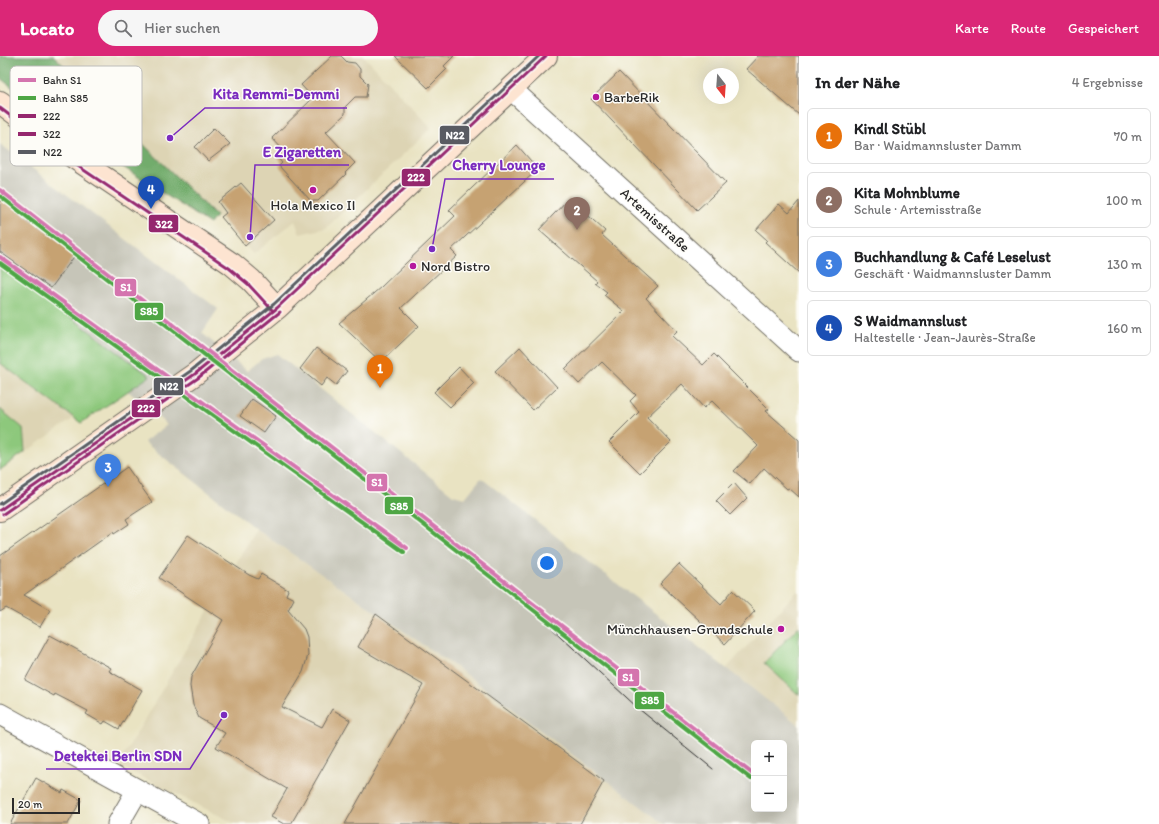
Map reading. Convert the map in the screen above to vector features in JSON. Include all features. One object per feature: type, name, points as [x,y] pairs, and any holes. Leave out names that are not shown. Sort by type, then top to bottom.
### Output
[{"type":"main road","points":[[0,510],[195,374],[277,308],[546,56]]},
{"type":"main road","points":[[0,102],[10,110]]},
{"type":"main road","points":[[87,166],[232,264],[251,280],[277,308]]},
{"type":"street","name":"Artemisstraße","points":[[511,89],[799,351]]},
{"type":"street","points":[[0,714],[199,824]]},
{"type":"street","points":[[118,824],[137,791]]},
{"type":"shaded area","points":[[54,56],[364,56],[431,128],[326,228],[300,234],[295,221],[254,254],[142,143],[142,66],[64,66]]},
{"type":"shaded area","points":[[0,144],[10,152],[10,166],[29,166],[218,309],[202,333],[247,371],[262,359],[277,354],[453,495],[465,498],[481,478],[799,725],[799,824],[664,824],[467,675],[256,529],[144,442],[167,425],[128,391],[81,423],[0,363]]},
{"type":"shaded area","points":[[0,363],[74,418],[0,470]]},
{"type":"shaded area","points":[[256,529],[467,675],[664,824],[236,824],[118,765]]},
{"type":"shaded area","name":"Münchhausen-Grundschule","points":[[799,589],[799,725],[726,669]]},
{"type":"green space","points":[[0,56],[54,56],[64,66],[10,66],[10,86],[0,78]]},
{"type":"green space","points":[[142,143],[216,216],[210,224],[122,166],[142,166]]},
{"type":"green space","points":[[0,265],[150,376],[81,423],[0,363]]},
{"type":"green space","points":[[0,409],[23,428],[25,452],[0,470]]},
{"type":"green space","points":[[799,626],[799,695],[764,663]]},
{"type":"building","points":[[332,56],[341,56],[347,62],[355,63],[360,69],[360,76],[368,84],[366,97],[355,97],[345,107],[345,114],[326,132],[355,163],[345,173],[346,174],[318,201],[311,201],[279,166],[282,163],[277,157],[284,151],[272,138],[313,98],[301,85]]},
{"type":"building","points":[[395,56],[454,56],[444,66],[447,69],[428,88]]},
{"type":"building","points":[[758,56],[799,56],[799,115],[746,69]]},
{"type":"building","points":[[619,72],[726,183],[697,210],[591,99]]},
{"type":"building","points":[[214,128],[230,144],[208,161],[195,147]]},
{"type":"building","points":[[517,145],[538,169],[451,250],[457,256],[401,308],[419,326],[381,362],[339,323],[381,287],[455,216],[449,210]]},
{"type":"building","points":[[241,183],[274,220],[245,246],[221,217],[226,213],[218,202]]},
{"type":"building","points":[[0,196],[76,254],[51,288],[0,252]]},
{"type":"building","points":[[569,198],[605,231],[602,235],[658,286],[646,298],[677,331],[672,336],[703,365],[714,354],[769,409],[766,411],[799,440],[799,497],[789,488],[787,489],[764,468],[750,484],[734,471],[758,446],[712,401],[704,408],[682,384],[647,417],[671,442],[640,473],[609,442],[639,412],[630,401],[636,395],[602,362],[579,384],[565,369],[624,311],[604,295],[607,292],[595,283],[597,281],[539,230]]},
{"type":"building","points":[[799,201],[799,273],[765,242],[767,240],[756,230],[779,204],[789,213]]},
{"type":"building","points":[[520,347],[557,387],[533,410],[495,371]]},
{"type":"building","points":[[316,348],[347,371],[336,385],[327,378],[321,386],[300,369]]},
{"type":"building","points":[[459,367],[474,383],[450,407],[434,392]]},
{"type":"building","points":[[252,399],[276,416],[264,433],[240,416]]},
{"type":"building","points":[[127,467],[152,502],[126,519],[129,524],[114,534],[113,532],[24,595],[50,610],[40,627],[6,608],[0,612],[0,556]]},
{"type":"building","points":[[734,483],[747,498],[730,515],[716,501]]},
{"type":"building","points":[[188,535],[249,575],[258,579],[261,574],[288,590],[286,595],[294,599],[288,610],[304,629],[307,637],[308,655],[303,672],[282,707],[322,727],[332,709],[350,720],[291,824],[284,824],[271,817],[287,789],[216,747],[225,733],[199,718],[193,705],[190,686],[191,677],[223,620],[159,578]]},
{"type":"building","points":[[679,564],[721,604],[733,590],[755,611],[725,644],[660,584]]},
{"type":"building","points":[[376,614],[604,781],[580,824],[345,824],[423,685],[358,647]]},
{"type":"building","points":[[50,635],[111,668],[109,671],[142,690],[119,729],[105,721],[103,724],[86,714],[88,711],[55,694],[54,696],[25,680]]},
{"type":"building","points":[[36,778],[62,793],[63,790],[81,800],[68,824],[10,824]]},
{"type":"tram line","points":[[481,563],[639,709],[713,769]]},
{"type":"rail line","name":"S1","points":[[0,190],[751,773]]},
{"type":"rail line","name":"S85","points":[[0,196],[751,779]]},
{"type":"rail line","name":"S1","points":[[0,257],[407,548]]},
{"type":"rail line","name":"S85","points":[[0,263],[404,552]]},
{"type":"transit line","name":"N22","points":[[0,504],[192,370],[274,304],[539,56]]},
{"type":"transit line","name":"222","points":[[0,510],[195,374],[277,308],[546,56]]},
{"type":"transit line","name":"322","points":[[0,108],[10,116]]},
{"type":"transit line","name":"322","points":[[78,166],[229,268],[248,284],[273,311]]},
{"type":"transit line","name":"322","points":[[3,514],[198,378],[280,312]]},
{"type":"place","name":"BarbeRik","points":[[596,97]]},
{"type":"place","name":"Kita Remmi-Demmi","points":[[170,138]]},
{"type":"place","name":"Hola Mexico II","points":[[313,190]]},
{"type":"place","name":"S Waidmannslust","points":[[151,209]]},
{"type":"place","name":"Kita Mohnblume","points":[[577,230]]},
{"type":"place","name":"E Zigaretten","points":[[250,237]]},
{"type":"place","name":"Cherry Lounge","points":[[432,249]]},
{"type":"place","name":"Nord Bistro","points":[[413,266]]},
{"type":"place","name":"Kindl Stübl","points":[[380,388]]},
{"type":"place","name":"Buchhandlung & Café Leselust","points":[[108,487]]},
{"type":"place","name":"Münchhausen-Grundschule","points":[[781,629]]},
{"type":"place","name":"Detektei Berlin SDN","points":[[224,715]]}]
